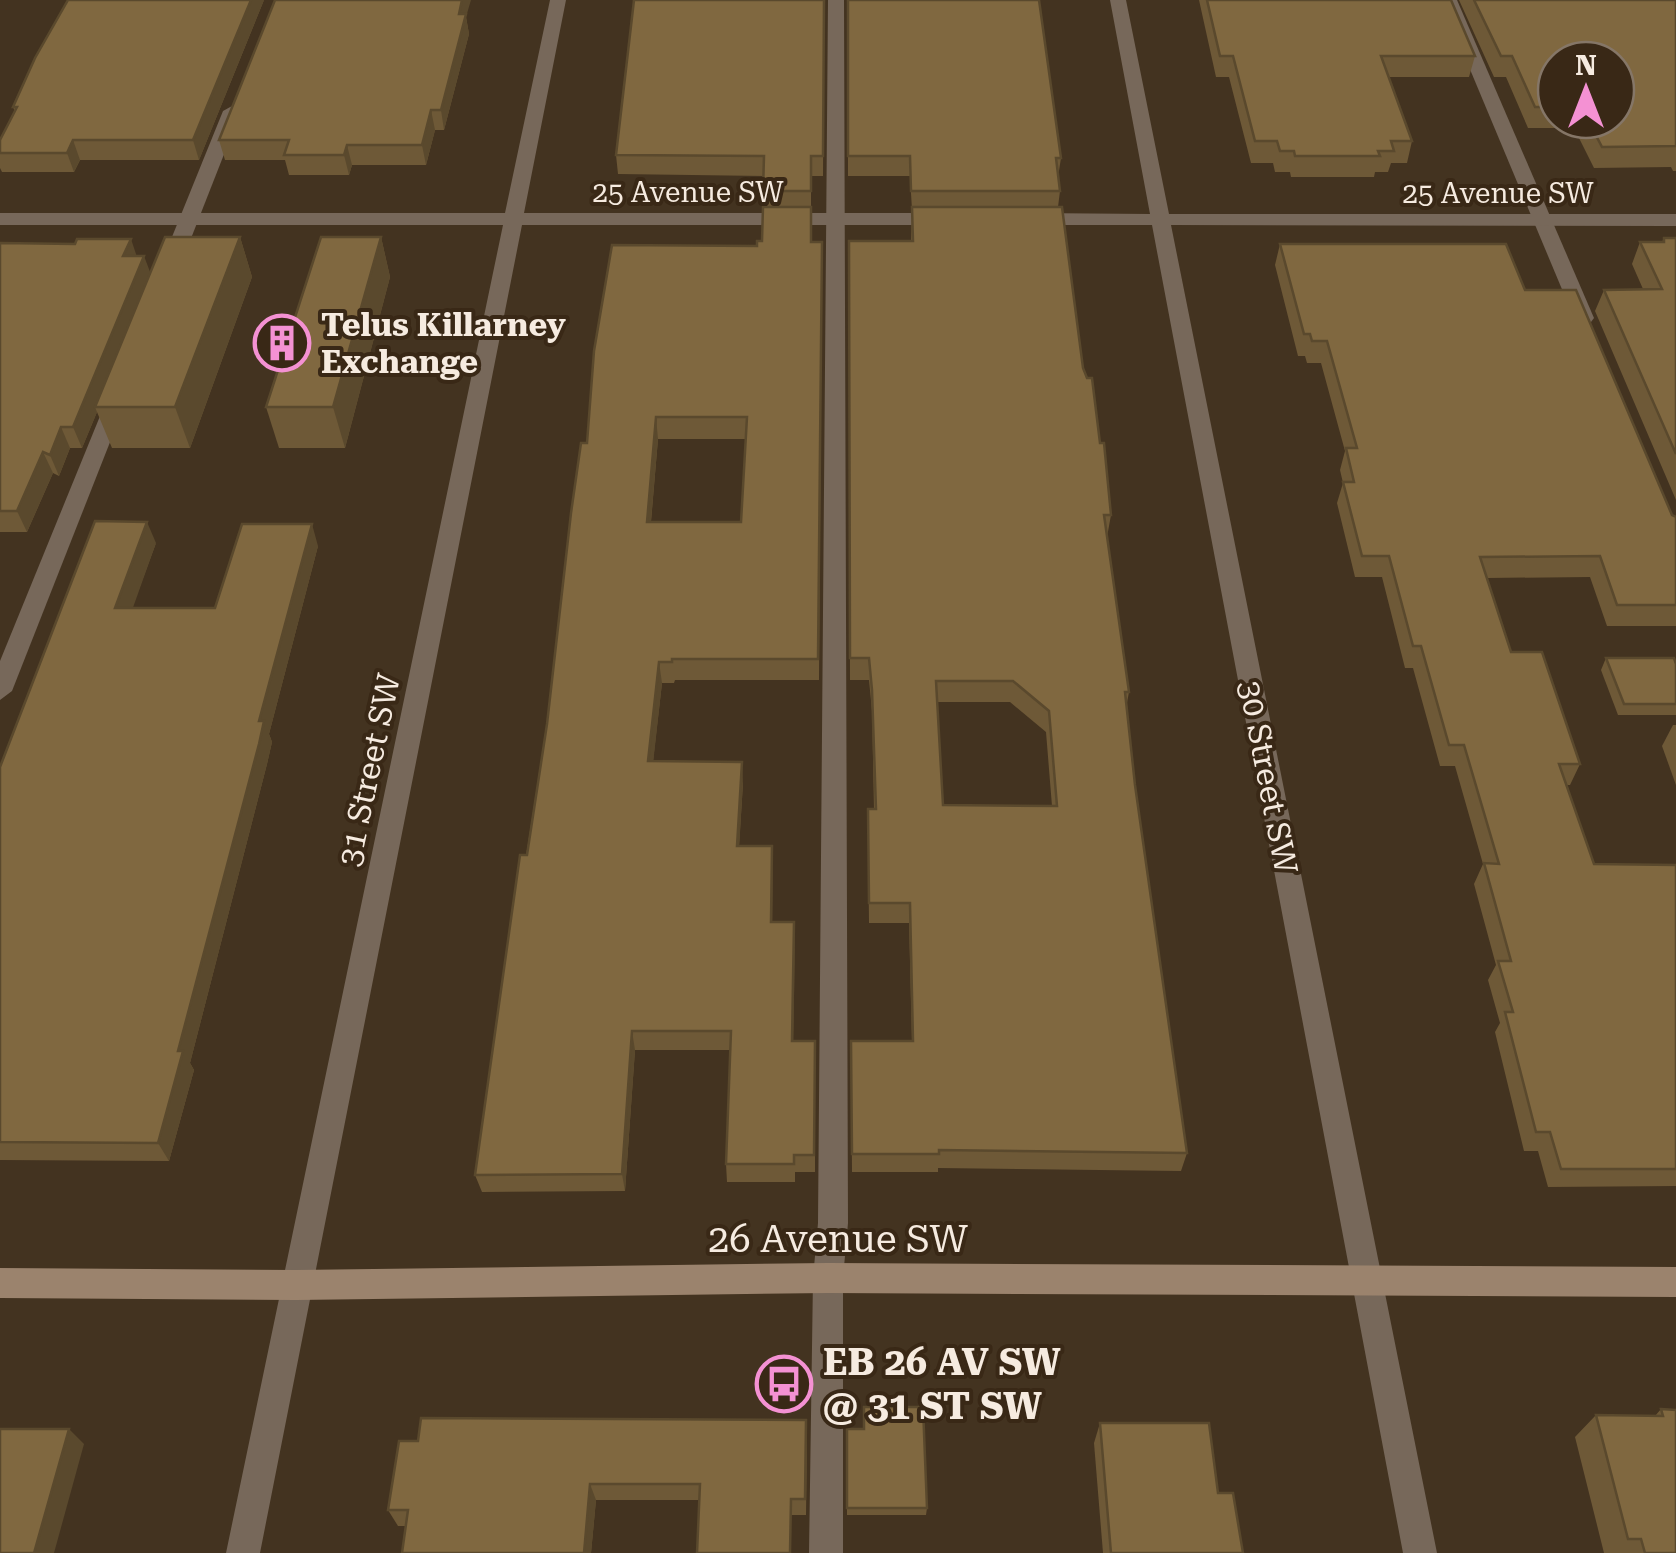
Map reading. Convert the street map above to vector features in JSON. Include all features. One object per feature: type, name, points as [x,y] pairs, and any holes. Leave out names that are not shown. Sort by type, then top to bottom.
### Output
[{"type":"street","name":"31 Street SW","points":[[243,1553],[558,0]]},
{"type":"street","points":[[826,1553],[828,1278],[833,1223],[836,0]]},
{"type":"street","name":"30 Street SW","points":[[1118,0],[1420,1553]]},
{"type":"street","points":[[1449,0],[1595,344]]},
{"type":"street","points":[[159,294],[240,90]]},
{"type":"street","name":"25 Avenue SW","points":[[0,219],[969,219]]},
{"type":"street","name":"25 Avenue SW","points":[[1008,219],[1676,220]]},
{"type":"street","points":[[0,691],[123,384]]},
{"type":"street","name":"26 Avenue SW","points":[[0,1283],[296,1285],[828,1278],[1676,1282]]},
{"type":"building","points":[[68,0],[251,0],[193,140],[73,140],[67,153],[0,153],[0,140],[17,107],[13,107]]},
{"type":"building","points":[[275,0],[462,0],[459,14],[466,14],[441,110],[431,110],[422,145],[347,145],[344,155],[284,155],[289,140],[219,140]]},
{"type":"building","points":[[634,0],[824,0],[823,156],[811,156],[811,191],[763,191],[764,156],[616,155]]},
{"type":"building","points":[[848,0],[1039,0],[1061,158],[1056,158],[1060,191],[911,191],[910,156],[848,156]]},
{"type":"building","points":[[1207,0],[1451,0],[1475,56],[1381,56],[1412,141],[1391,141],[1394,151],[1378,151],[1380,156],[1295,156],[1294,151],[1280,151],[1277,141],[1255,141],[1233,56],[1220,56]]},
{"type":"building","points":[[1474,0],[1676,0],[1676,146],[1602,147],[1598,140],[1636,140],[1636,40],[1536,40],[1536,107],[1512,56],[1501,56]]},
{"type":"building","points":[[763,207],[811,207],[811,242],[822,242],[818,659],[659,662],[648,761],[742,762],[737,846],[772,846],[771,922],[794,922],[792,1041],[815,1041],[814,1155],[794,1155],[794,1164],[726,1164],[731,1031],[632,1031],[622,1174],[475,1175],[520,855],[527,855],[547,724],[571,513],[581,443],[587,443],[594,351],[612,245],[757,246],[757,241],[762,241]],"holes":[[[656,417],[747,417],[741,522],[647,522]]]},
{"type":"building","points":[[912,207],[1062,207],[1083,368],[1087,378],[1092,378],[1100,443],[1104,443],[1111,515],[1104,515],[1129,692],[1125,692],[1135,785],[1187,1153],[939,1150],[939,1154],[852,1154],[851,1041],[913,1041],[910,903],[869,903],[868,809],[876,809],[872,690],[869,658],[850,658],[849,241],[913,241]],"holes":[[[936,681],[1013,681],[1049,711],[1057,806],[943,805]]]},
{"type":"building","points":[[165,237],[240,237],[175,407],[95,407]]},
{"type":"building","points":[[321,237],[381,237],[333,407],[266,407]]},
{"type":"building","points":[[1664,238],[1676,238],[1676,454],[1604,290],[1662,289],[1640,242],[1664,242]]},
{"type":"building","points":[[77,239],[131,239],[123,256],[144,256],[73,427],[61,427],[50,455],[43,452],[17,511],[0,511],[0,243],[75,244]]},
{"type":"building","points":[[1280,244],[1506,244],[1525,290],[1576,290],[1676,517],[1676,605],[1617,605],[1600,556],[1480,557],[1511,652],[1542,652],[1580,764],[1559,764],[1594,864],[1676,865],[1676,1169],[1561,1169],[1550,1132],[1536,1132],[1505,1012],[1513,1012],[1498,961],[1511,961],[1484,863],[1499,864],[1464,745],[1449,745],[1421,646],[1413,646],[1389,556],[1362,556],[1343,482],[1354,482],[1346,448],[1357,448],[1327,341],[1312,341],[1310,334],[1304,334]]},
{"type":"building","points":[[95,521],[147,522],[115,608],[215,608],[242,524],[312,524],[259,721],[264,721],[259,744],[178,1051],[183,1051],[158,1143],[0,1142],[0,767]]},
{"type":"building","points":[[1606,658],[1674,658],[1676,704],[1624,704]]},
{"type":"building","points":[[864,1407],[923,1407],[927,1508],[847,1508],[847,1429],[864,1429]]},
{"type":"building","points":[[1661,1409],[1676,1410],[1676,1553],[1645,1553],[1641,1539],[1628,1539],[1596,1415],[1663,1416]]},
{"type":"building","points":[[421,1418],[806,1420],[805,1499],[791,1499],[790,1553],[697,1553],[700,1484],[590,1484],[584,1553],[402,1553],[408,1510],[388,1510],[399,1441],[418,1441]]},
{"type":"building","points":[[1100,1423],[1209,1423],[1218,1493],[1233,1493],[1243,1553],[1111,1553]]},
{"type":"building","points":[[0,1429],[69,1429],[34,1553],[0,1553]]},
{"type":"place","name":"Telus Killarney Exchange","points":[[282,343]]},
{"type":"place","name":"EB 26 AV SW @ 31 ST SW","points":[[784,1384]]}]
